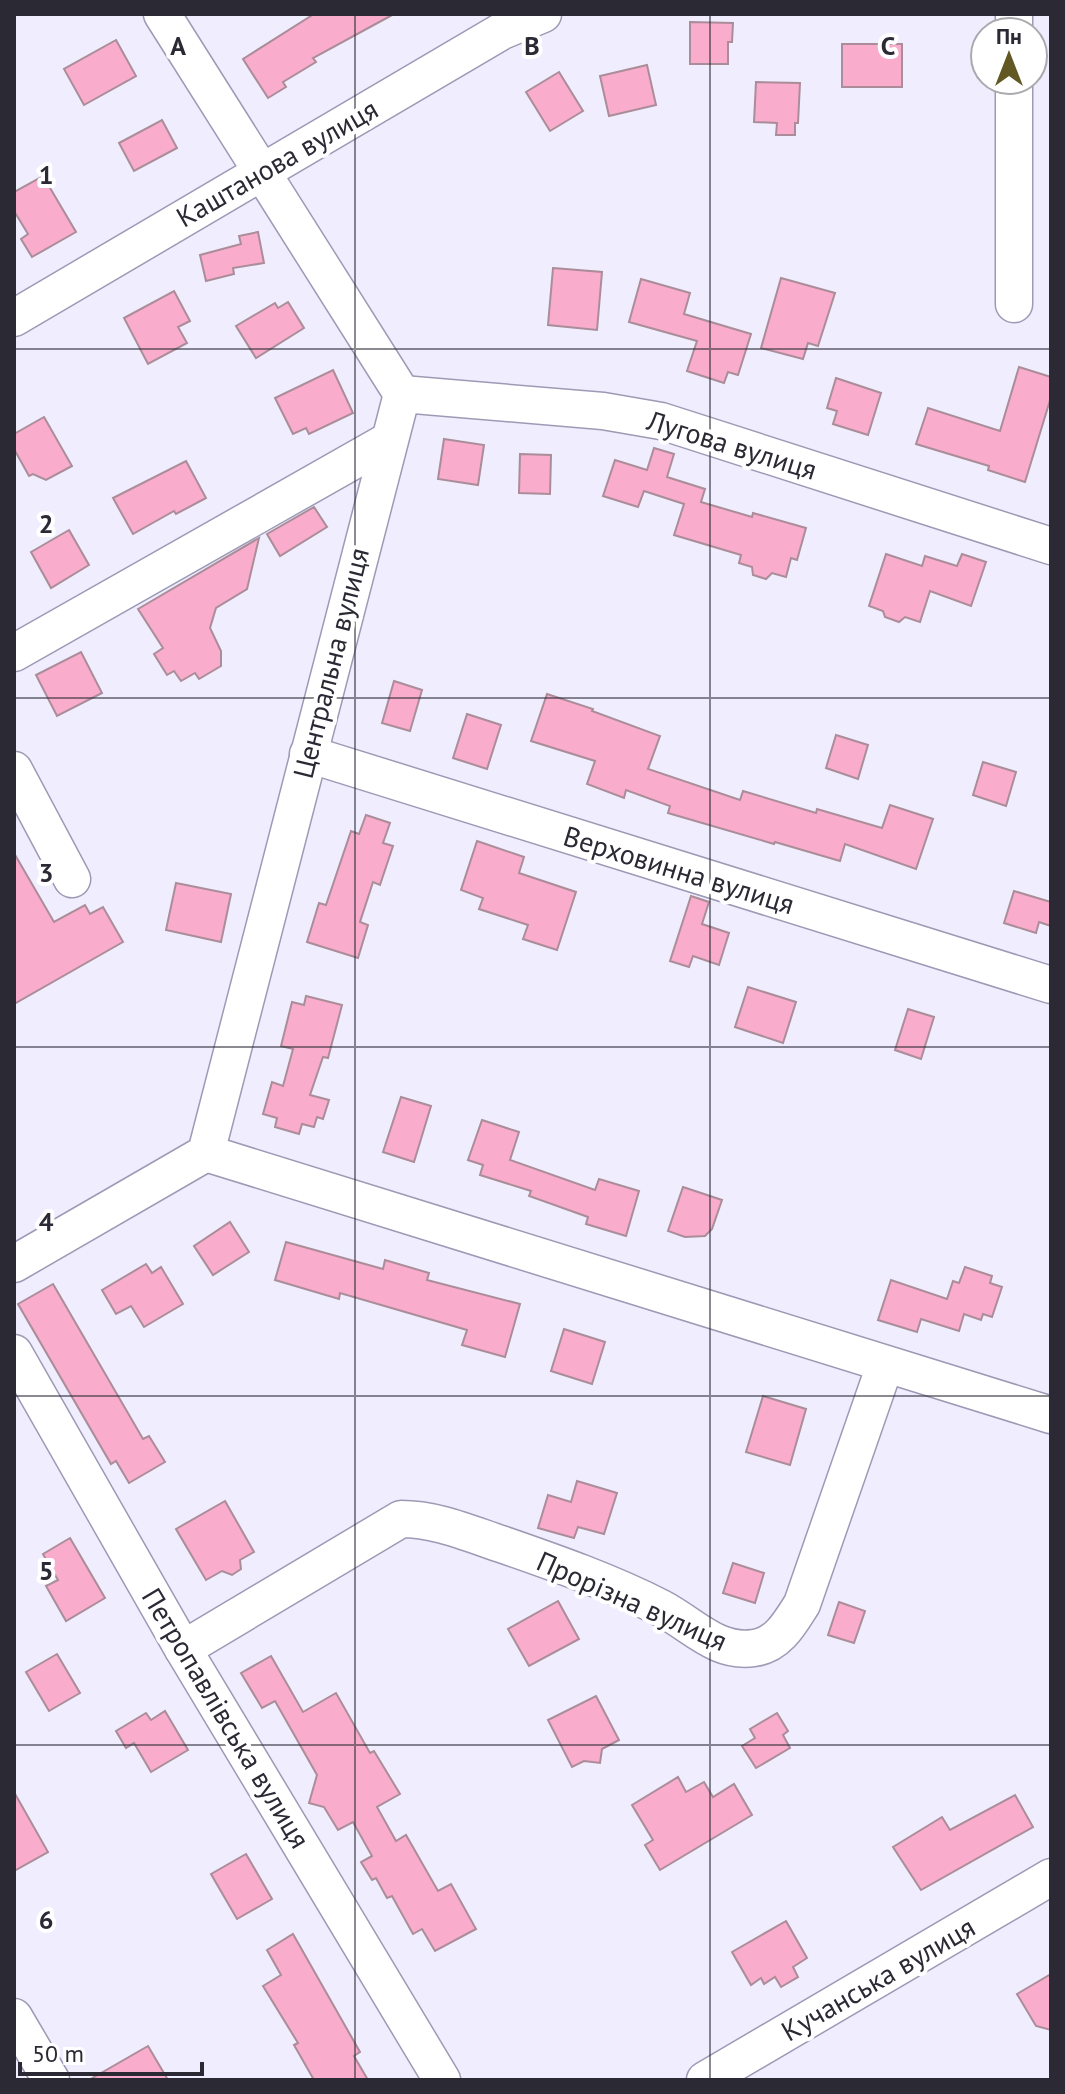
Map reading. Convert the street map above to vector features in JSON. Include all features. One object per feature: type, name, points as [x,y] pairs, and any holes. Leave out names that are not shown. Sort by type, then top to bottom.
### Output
[{"type":"street","points":[[162,14],[402,394]]},
{"type":"street","name":"Каштанова вулиця","points":[[14,318],[502,31],[543,14]]},
{"type":"street","points":[[1014,96],[1014,304]]},
{"type":"street","name":"Центральна вулиця","points":[[206,1153],[402,394]]},
{"type":"street","name":"Лугова вулиця","points":[[402,394],[603,411],[661,421],[1051,546]]},
{"type":"street","points":[[14,653],[388,441]]},
{"type":"street","name":"Верховинна вулиця","points":[[308,754],[1051,985]]},
{"type":"street","points":[[14,770],[72,879]]},
{"type":"street","points":[[14,1264],[206,1153],[1051,1415]]},
{"type":"street","name":"Петропавлівська вулиця","points":[[14,1353],[183,1649],[442,2080]]},
{"type":"street","name":"Прорізна вулиця","points":[[183,1649],[401,1519],[442,1524],[576,1570],[663,1609],[724,1647],[753,1649],[771,1643],[787,1628],[802,1604],[885,1365]]},
{"type":"street","name":"Кучанська вулиця","points":[[705,2080],[1051,1877]]},
{"type":"street","points":[[14,2017],[51,2080]]},
{"type":"building","points":[[314,14],[394,14],[313,58],[316,62],[283,82],[286,87],[268,98],[243,59]]},
{"type":"building","points":[[690,22],[733,23],[732,42],[728,42],[728,64],[690,64]]},
{"type":"building","points":[[116,40],[136,76],[84,105],[64,69]]},
{"type":"building","points":[[842,44],[902,44],[902,87],[842,87]]},
{"type":"building","points":[[647,65],[656,105],[609,116],[600,76]]},
{"type":"building","points":[[559,72],[583,111],[550,131],[526,92]]},
{"type":"building","points":[[756,82],[800,83],[795,135],[776,135],[777,123],[754,122]]},
{"type":"building","points":[[162,120],[177,148],[134,171],[119,143]]},
{"type":"building","points":[[43,176],[76,232],[32,257],[21,239],[28,234],[14,211],[14,192]]},
{"type":"building","points":[[258,232],[264,263],[233,268],[234,274],[206,281],[200,255],[241,244],[239,236]]},
{"type":"building","points":[[553,268],[602,272],[597,330],[548,325]]},
{"type":"building","points":[[781,278],[835,293],[818,346],[808,343],[803,359],[761,348]]},
{"type":"building","points":[[641,279],[690,293],[684,314],[751,334],[738,375],[728,372],[724,383],[687,371],[697,341],[629,322]]},
{"type":"building","points":[[174,291],[190,321],[178,327],[187,343],[148,364],[124,318]]},
{"type":"building","points":[[288,302],[304,328],[256,358],[236,326],[275,303],[278,308]]},
{"type":"building","points":[[1019,367],[1051,377],[1051,397],[1025,482],[988,470],[989,466],[916,444],[928,408],[1000,431]]},
{"type":"building","points":[[333,370],[353,413],[309,434],[306,428],[293,434],[275,398]]},
{"type":"building","points":[[836,378],[881,393],[868,435],[833,424],[837,411],[827,408]]},
{"type":"building","points":[[44,417],[72,466],[46,480],[33,474],[29,476],[14,449],[14,434]]},
{"type":"building","points":[[444,439],[484,445],[478,485],[438,479]]},
{"type":"building","points":[[654,448],[674,454],[667,477],[705,489],[701,502],[806,528],[797,560],[791,558],[786,577],[772,573],[766,579],[753,575],[752,567],[739,563],[741,555],[674,535],[684,504],[644,491],[638,507],[603,496],[615,460],[647,470]]},
{"type":"building","points":[[520,454],[551,455],[550,494],[519,493]]},
{"type":"building","points":[[186,461],[206,498],[176,514],[174,511],[133,534],[113,498]]},
{"type":"building","points":[[314,507],[327,527],[280,556],[267,534]]},
{"type":"building","points":[[69,530],[89,565],[51,588],[31,552]]},
{"type":"building","points":[[259,538],[247,589],[216,608],[210,628],[221,651],[221,666],[199,679],[195,673],[181,681],[174,671],[167,675],[154,654],[163,648],[138,609]]},
{"type":"building","points":[[886,554],[922,566],[925,556],[957,566],[962,554],[986,562],[971,606],[930,591],[920,622],[905,617],[899,622],[869,606]]},
{"type":"building","points":[[81,652],[102,693],[57,716],[36,675]]},
{"type":"building","points":[[394,681],[422,690],[410,731],[382,723]]},
{"type":"building","points":[[547,694],[660,736],[648,769],[740,800],[743,791],[816,813],[817,809],[882,828],[890,805],[933,819],[916,869],[845,844],[840,861],[774,844],[668,813],[670,806],[626,790],[624,798],[587,784],[595,761],[531,741]]},
{"type":"building","points":[[467,714],[501,725],[487,769],[453,758]]},
{"type":"building","points":[[836,735],[868,745],[858,779],[826,768]]},
{"type":"building","points":[[983,762],[1016,772],[1006,806],[973,795]]},
{"type":"building","points":[[366,815],[390,823],[383,843],[393,846],[380,885],[373,882],[360,922],[368,925],[358,958],[307,942],[319,903],[326,905],[351,831],[359,834]]},
{"type":"building","points":[[477,841],[524,857],[519,873],[576,892],[557,950],[523,939],[528,925],[479,909],[483,898],[461,890]]},
{"type":"building","points":[[14,853],[54,922],[85,905],[90,914],[103,907],[123,942],[14,1004]]},
{"type":"building","points":[[176,883],[231,894],[221,942],[166,930]]},
{"type":"building","points":[[1014,891],[1051,902],[1051,926],[1039,922],[1036,933],[1004,923]]},
{"type":"building","points":[[691,896],[709,902],[702,924],[729,933],[719,965],[693,956],[689,967],[670,961]]},
{"type":"building","points":[[748,987],[796,1002],[783,1043],[735,1027]]},
{"type":"building","points":[[306,996],[342,1005],[328,1058],[323,1057],[310,1095],[329,1100],[323,1119],[317,1117],[314,1127],[302,1124],[299,1134],[275,1127],[277,1118],[263,1114],[272,1082],[283,1086],[293,1049],[281,1046],[292,1002],[304,1005]]},
{"type":"building","points":[[908,1009],[934,1017],[921,1059],[895,1050]]},
{"type":"building","points":[[401,1097],[431,1106],[414,1162],[383,1152]]},
{"type":"building","points":[[482,1120],[519,1132],[510,1160],[595,1190],[599,1179],[639,1191],[626,1236],[586,1224],[588,1217],[529,1196],[531,1191],[480,1175],[483,1165],[468,1160]]},
{"type":"building","points":[[683,1187],[722,1200],[712,1229],[705,1236],[685,1237],[668,1231]]},
{"type":"building","points":[[230,1222],[249,1252],[213,1275],[194,1246]]},
{"type":"building","points":[[286,1242],[383,1269],[385,1260],[429,1273],[427,1280],[520,1304],[505,1357],[462,1345],[467,1330],[340,1293],[339,1299],[275,1280]]},
{"type":"building","points":[[146,1264],[152,1273],[161,1267],[183,1304],[144,1327],[131,1306],[116,1314],[102,1290]]},
{"type":"building","points":[[965,1267],[992,1276],[990,1283],[1002,1287],[992,1317],[983,1314],[981,1320],[964,1314],[959,1331],[921,1319],[917,1332],[878,1320],[891,1280],[947,1299],[953,1281],[959,1283]]},
{"type":"building","points":[[53,1284],[143,1439],[149,1436],[165,1462],[129,1483],[116,1461],[111,1464],[18,1304]]},
{"type":"building","points":[[564,1329],[605,1342],[592,1384],[551,1371]]},
{"type":"building","points":[[763,1396],[806,1409],[790,1465],[746,1452]]},
{"type":"building","points":[[577,1481],[617,1493],[604,1534],[578,1527],[574,1538],[538,1528],[548,1495],[571,1502]]},
{"type":"building","points":[[225,1501],[254,1552],[240,1560],[241,1569],[232,1575],[222,1571],[206,1580],[176,1529]]},
{"type":"building","points":[[70,1538],[105,1598],[66,1621],[46,1586],[58,1580],[43,1554]]},
{"type":"building","points":[[733,1563],[764,1573],[755,1603],[723,1593]]},
{"type":"building","points":[[558,1601],[579,1639],[529,1666],[508,1629]]},
{"type":"building","points":[[839,1602],[865,1611],[854,1643],[828,1635]]},
{"type":"building","points":[[57,1654],[80,1693],[49,1711],[26,1672]]},
{"type":"building","points":[[271,1656],[303,1712],[336,1693],[370,1753],[374,1751],[400,1794],[377,1807],[396,1841],[406,1835],[438,1891],[451,1884],[476,1929],[435,1951],[422,1929],[413,1934],[392,1896],[387,1898],[376,1878],[372,1880],[361,1862],[372,1856],[353,1822],[338,1830],[324,1807],[309,1803],[317,1775],[275,1701],[262,1708],[241,1673]]},
{"type":"building","points":[[596,1696],[619,1740],[602,1749],[600,1763],[584,1761],[572,1767],[548,1720]]},
{"type":"building","points":[[165,1711],[188,1750],[151,1772],[134,1743],[126,1748],[116,1731],[146,1713],[151,1720]]},
{"type":"building","points":[[777,1713],[788,1731],[783,1735],[790,1748],[756,1768],[742,1746],[755,1738],[750,1729]]},
{"type":"building","points":[[678,1777],[686,1792],[704,1782],[713,1797],[734,1784],[752,1815],[660,1870],[645,1845],[653,1840],[632,1805]]},
{"type":"building","points":[[14,1792],[48,1852],[14,1871]]},
{"type":"building","points":[[1015,1795],[1033,1827],[921,1890],[893,1847],[942,1817],[950,1830]]},
{"type":"building","points":[[246,1854],[272,1899],[237,1919],[211,1874]]},
{"type":"building","points":[[786,1921],[807,1958],[793,1967],[798,1977],[781,1987],[775,1977],[764,1984],[761,1978],[751,1985],[732,1952]]},
{"type":"building","points":[[293,1934],[360,2052],[354,2056],[368,2080],[314,2080],[294,2045],[298,2043],[263,1986],[281,1975],[267,1950]]},
{"type":"building","points":[[1051,1974],[1051,2030],[1036,2026],[1017,1994]]},
{"type":"building","points":[[148,2046],[168,2080],[89,2080]]}]
